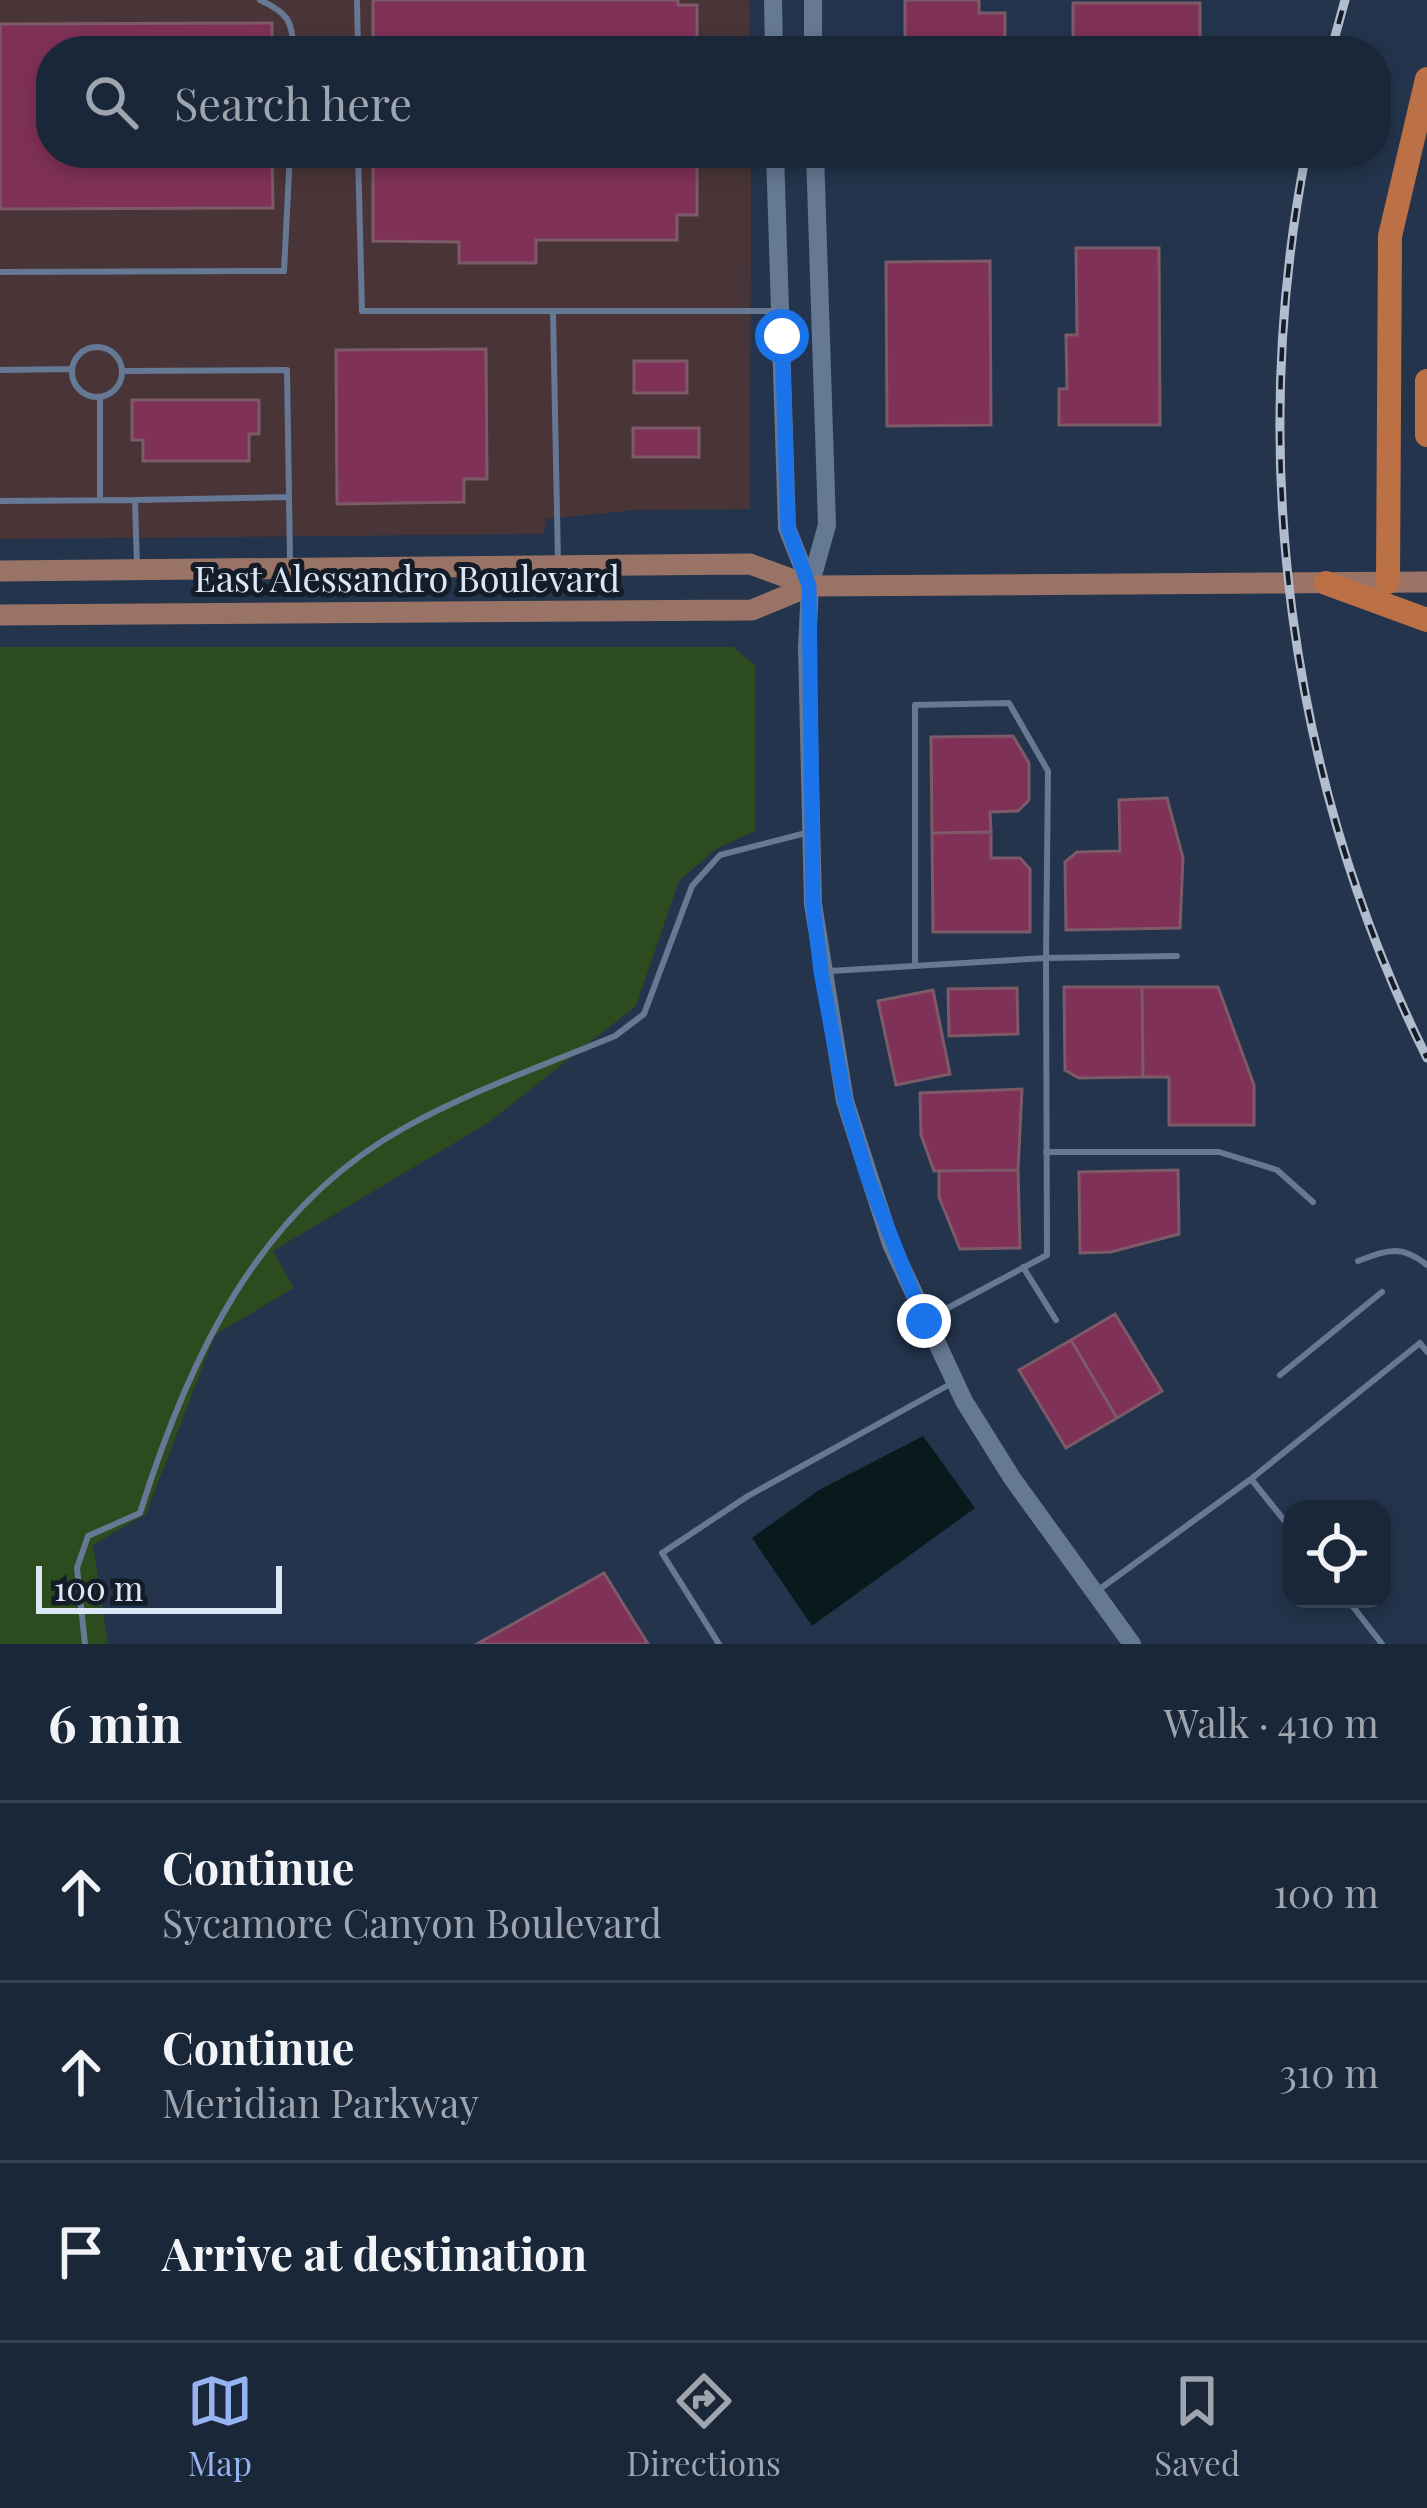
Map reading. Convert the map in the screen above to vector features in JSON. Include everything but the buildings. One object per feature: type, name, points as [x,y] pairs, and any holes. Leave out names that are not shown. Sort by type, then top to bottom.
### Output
[{"type":"highway","points":[[1388,582],[1390,236],[1427,79]]},
{"type":"highway","points":[[1427,381],[1427,436]]},
{"type":"highway","points":[[1326,583],[1427,620]]},
{"type":"main road","points":[[773,0],[774,36]]},
{"type":"main road","points":[[813,0],[813,36]]},
{"type":"main road","points":[[775,168],[788,528],[809,586]]},
{"type":"main road","points":[[815,168],[827,525],[809,586],[812,832],[821,972],[845,1101],[868,1178],[924,1321],[954,1382],[1012,1478],[1132,1644]]},
{"type":"main road","name":"East Alessandro Boulevard","points":[[0,571],[750,564],[809,586],[1422,582]]},
{"type":"main road","name":"East Alessandro Boulevard","points":[[0,615],[752,610],[809,586]]},
{"type":"lane","points":[[260,0],[285,11],[293,36]]},
{"type":"lane","points":[[357,0],[358,36]]},
{"type":"lane","points":[[0,272],[284,272],[289,168]]},
{"type":"lane","points":[[358,168],[362,311],[779,311]]},
{"type":"lane","points":[[553,311],[558,566]]},
{"type":"lane","points":[[94,347],[111,351],[123,371],[119,386],[100,398],[79,390],[72,369],[80,354],[94,347]]},
{"type":"lane","points":[[0,370],[72,369]]},
{"type":"lane","points":[[123,371],[287,370],[290,568]]},
{"type":"lane","points":[[100,398],[100,500]]},
{"type":"lane","points":[[0,501],[289,497]]},
{"type":"lane","points":[[135,500],[137,570]]},
{"type":"lane","points":[[916,963],[915,706],[1009,703],[1048,771],[1047,1255],[924,1321]]},
{"type":"lane","points":[[85,1644],[76,1568],[88,1536],[140,1513],[208,1333],[283,1229],[402,1129],[615,1036],[644,1014],[692,886],[721,856],[812,832]]},
{"type":"lane","points":[[821,972],[916,963],[1178,956]]},
{"type":"lane","points":[[1046,1153],[1219,1152],[1277,1170],[1313,1202]]},
{"type":"lane","points":[[1358,1261],[1394,1248],[1408,1250],[1427,1265]]},
{"type":"lane","points":[[1023,1267],[1056,1320]]},
{"type":"lane","points":[[1280,1376],[1382,1292]]},
{"type":"lane","points":[[1094,1593],[1251,1479],[1420,1343],[1427,1352]]},
{"type":"lane","points":[[719,1644],[662,1553],[748,1496],[954,1382]]},
{"type":"lane","points":[[1251,1479],[1283,1519]]},
{"type":"lane","points":[[1354,1608],[1382,1644]]},
{"type":"shaded area","points":[[0,0],[749,0],[750,36],[36,36],[36,168],[751,168],[750,509],[636,510],[547,519],[543,534],[0,539]]},
{"type":"shaded area","points":[[923,1436],[975,1508],[812,1626],[752,1538],[819,1490]]},
{"type":"green space","points":[[0,647],[733,647],[755,665],[755,831],[716,849],[679,881],[636,1006],[488,1123],[273,1251],[294,1288],[215,1335],[146,1514],[93,1545],[108,1644],[0,1644]]},
{"type":"railway","points":[[1335,36],[1345,0]]},
{"type":"railway","points":[[1304,168],[1289,268],[1281,384],[1282,500],[1293,616],[1313,730],[1342,842],[1380,952],[1427,1058]]},
{"type":"route","points":[[782,336],[788,528],[809,586],[813,904],[821,972],[845,1101],[891,1244],[924,1321]]}]
